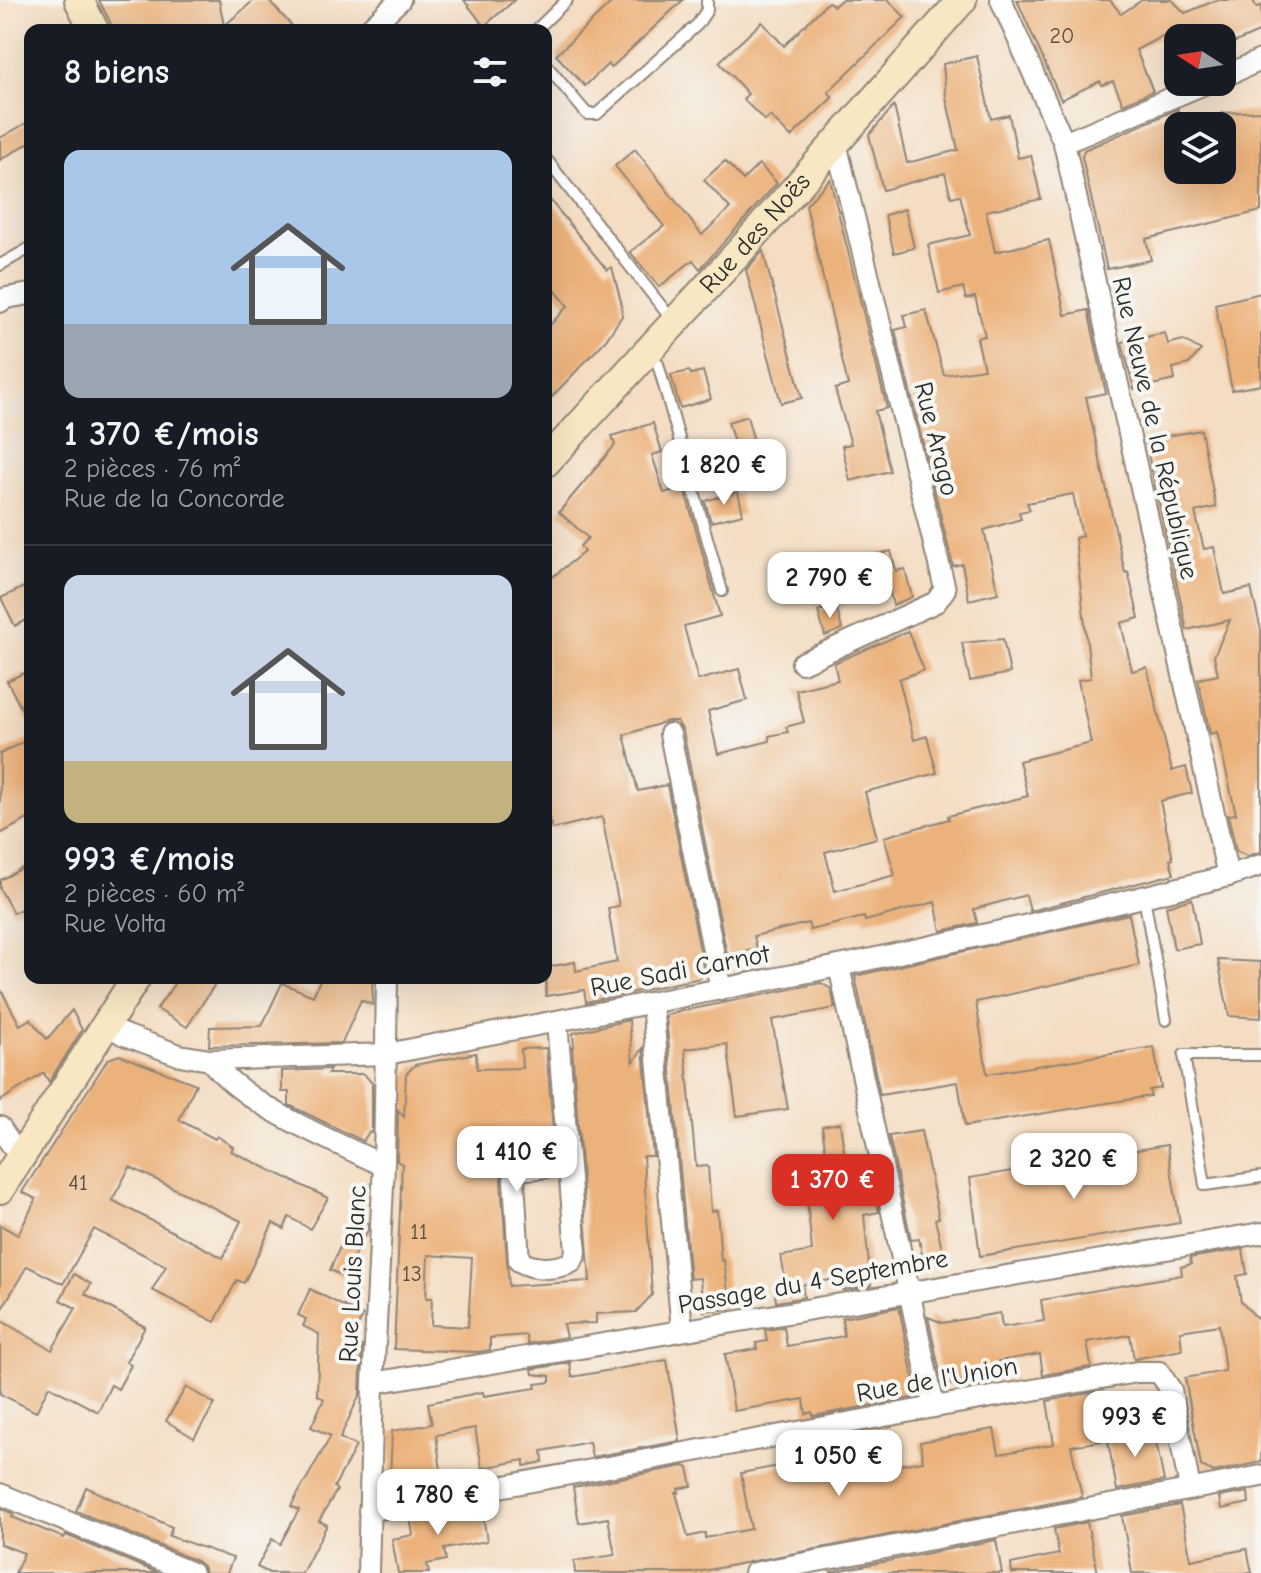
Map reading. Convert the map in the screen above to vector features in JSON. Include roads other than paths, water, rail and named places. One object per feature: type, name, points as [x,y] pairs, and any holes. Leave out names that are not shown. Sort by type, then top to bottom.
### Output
[{"type":"street","points":[[79,0],[91,24]]},
{"type":"street","points":[[374,24],[400,0]]},
{"type":"street","name":"Rue des Noës","points":[[552,455],[962,0]]},
{"type":"street","name":"Rue Neuve de la République","points":[[1001,0],[1064,143],[1228,876]]},
{"type":"street","points":[[1236,71],[1261,60]]},
{"type":"street","points":[[1064,143],[1176,96]]},
{"type":"street","name":"Rue Arago","points":[[802,663],[936,602],[945,589],[836,143]]},
{"type":"street","points":[[0,302],[24,295]]},
{"type":"street","points":[[670,734],[721,990]]},
{"type":"street","name":"Rue Sadi Carnot","points":[[107,1024],[122,1034],[179,1055],[210,1060],[387,1054],[839,966],[1144,897],[1261,865]]},
{"type":"street","points":[[839,966],[934,1407]]},
{"type":"street","points":[[0,1189],[132,984]]},
{"type":"street","name":"Rue Louis Blanc","points":[[368,1573],[373,1383],[384,1166],[387,984]]},
{"type":"street","points":[[652,1004],[682,1330]]},
{"type":"street","points":[[557,1022],[569,1165],[576,1252],[572,1262],[564,1266],[530,1268],[519,1261],[514,1180],[518,1170],[569,1165]]},
{"type":"street","points":[[210,1060],[224,1078],[248,1097],[384,1166]]},
{"type":"street","points":[[0,1127],[20,1158]]},
{"type":"street","name":"Passage du 4 Septembre","points":[[373,1383],[1261,1233]]},
{"type":"street","name":"Rue de l'Union","points":[[369,1511],[1137,1372],[1159,1372],[1171,1390],[1190,1489]]},
{"type":"street","points":[[754,1573],[1261,1476]]},
{"type":"street","points":[[0,1494],[192,1573]]},
{"type":"lane","points":[[542,24],[567,0]]},
{"type":"lane","points":[[552,72],[587,114],[597,114],[697,25],[707,10],[707,0]]},
{"type":"lane","points":[[552,167],[674,323]]},
{"type":"lane","points":[[0,265],[24,251]]},
{"type":"lane","points":[[649,350],[658,364],[722,591]]},
{"type":"lane","points":[[1144,897],[1166,1020]]},
{"type":"lane","points":[[1261,1055],[1184,1055],[1205,1185],[1261,1177]]}]
